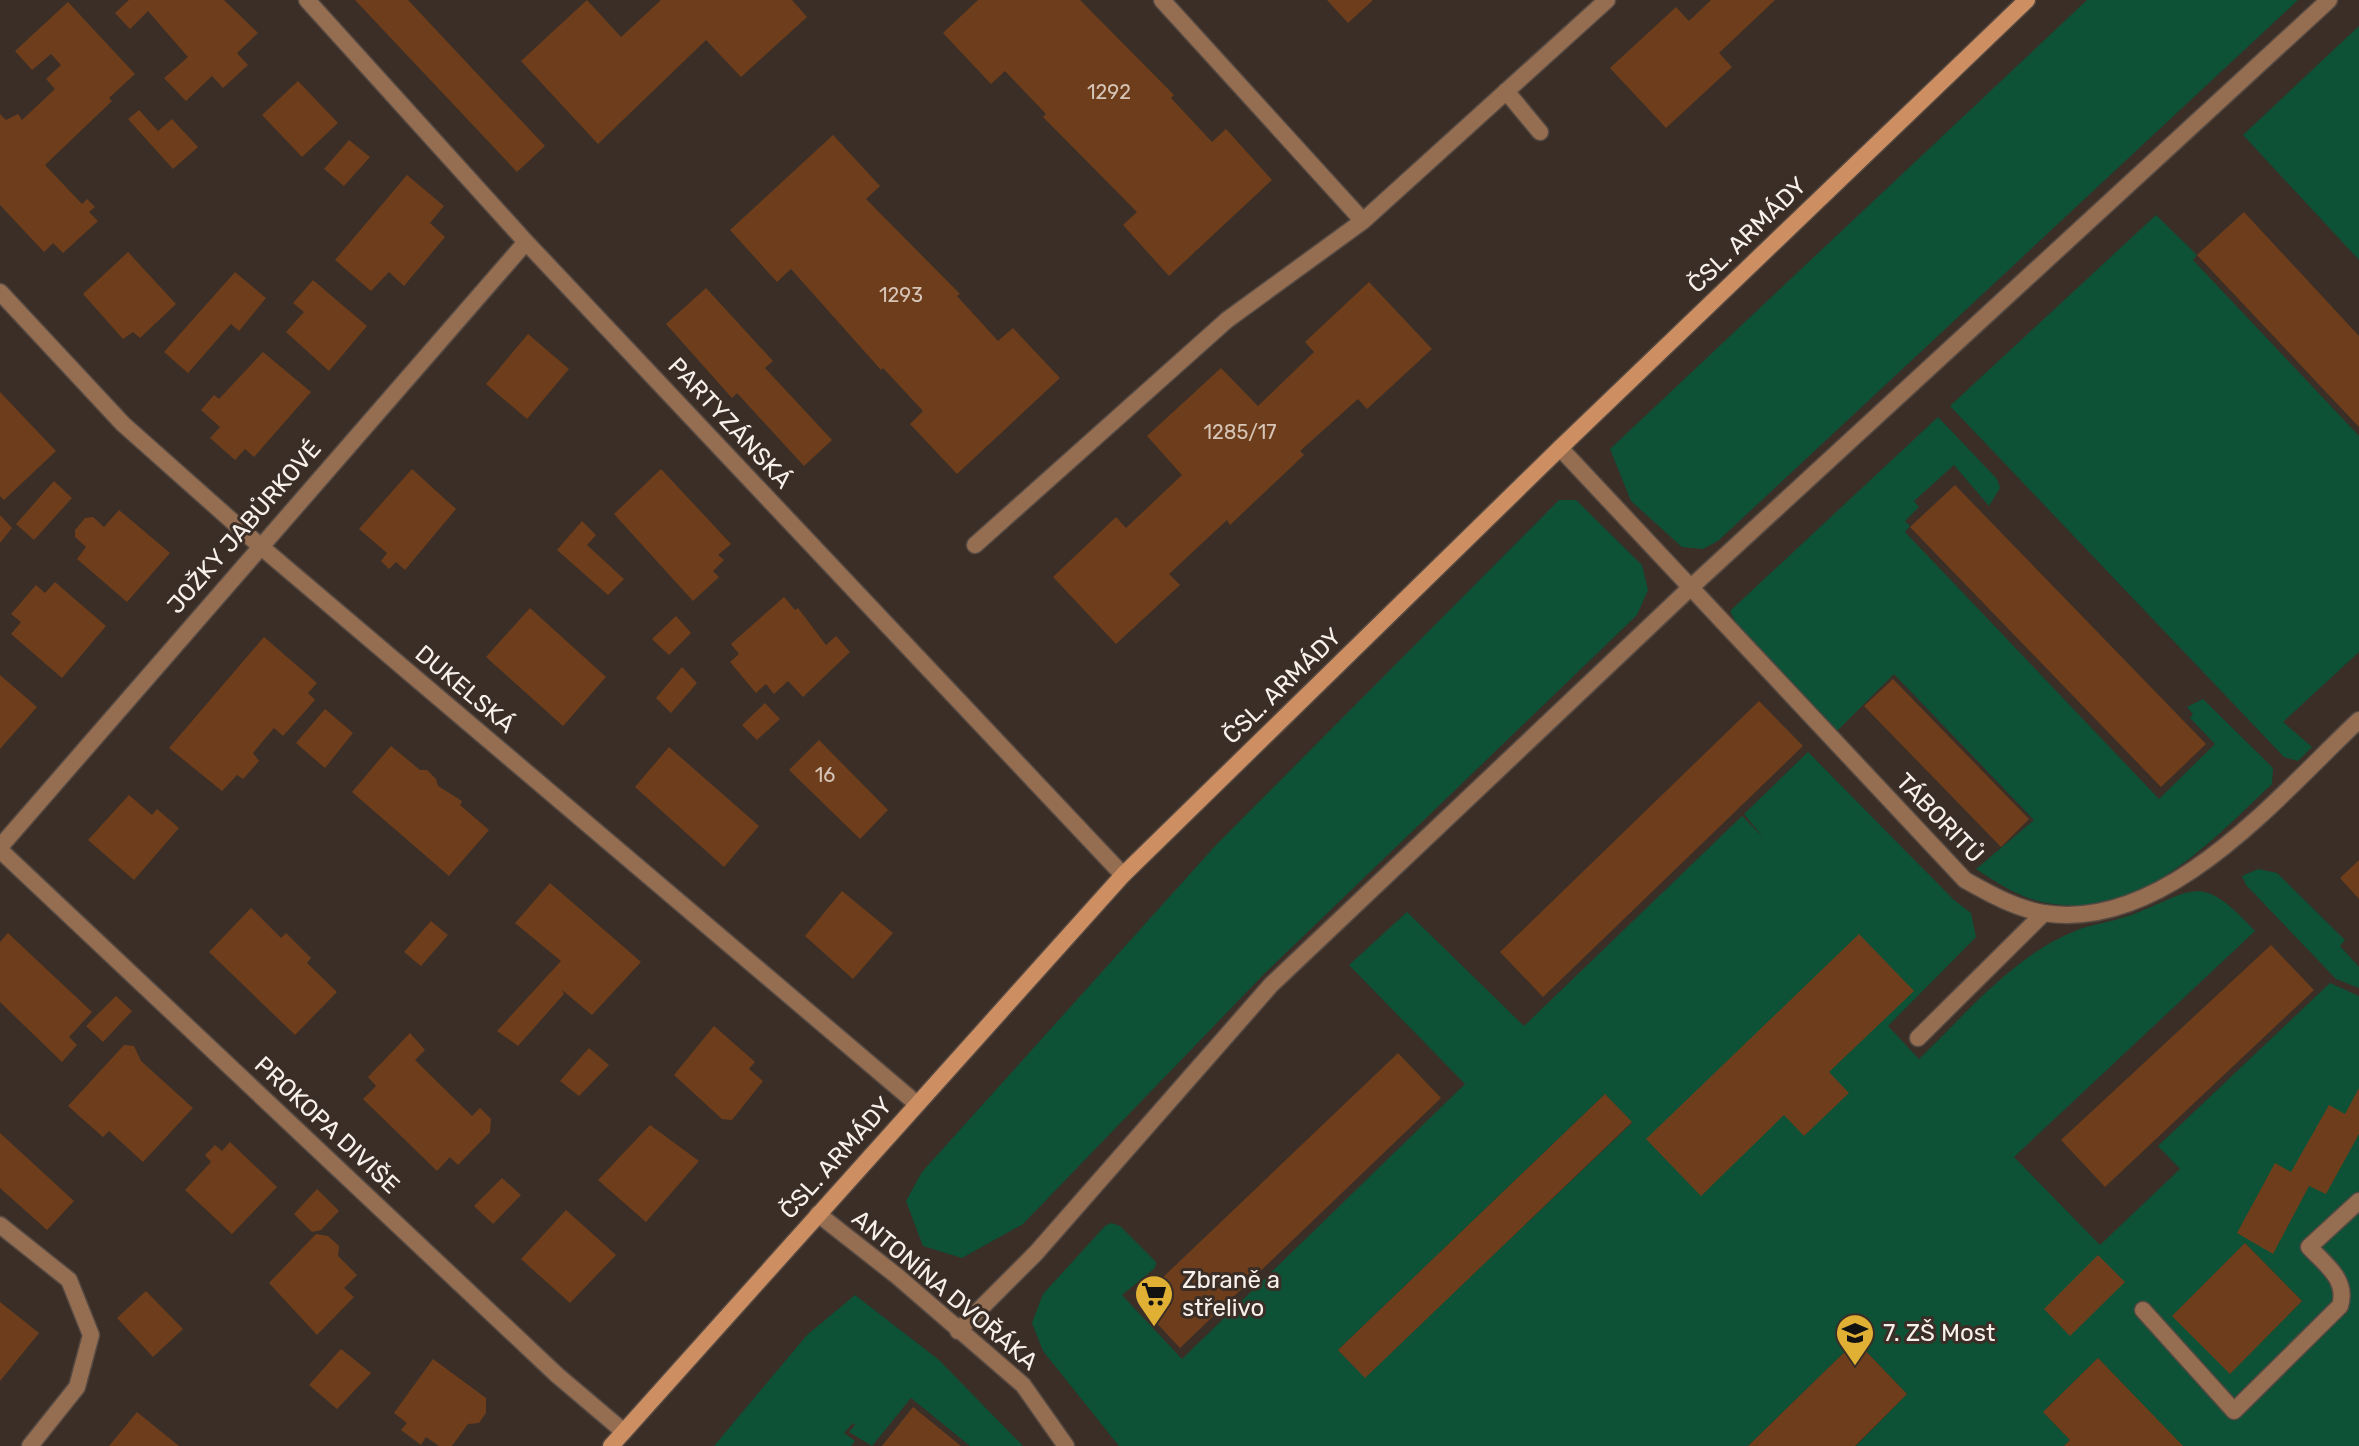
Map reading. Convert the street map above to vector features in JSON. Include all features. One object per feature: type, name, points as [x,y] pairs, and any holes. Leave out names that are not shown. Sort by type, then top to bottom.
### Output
[{"type":"street","name":"PARTYZÁNSKÁ","points":[[307,0],[526,242],[1123,875]]},
{"type":"street","points":[[1162,0],[1363,221]]},
{"type":"street","points":[[975,545],[1227,320],[1363,221],[1607,0]]},
{"type":"street","name":"ČSL. ARMÁDY","points":[[611,1446],[1123,875],[1560,448],[2027,0]]},
{"type":"street","points":[[958,1331],[1036,1253],[1271,985],[1689,589],[2329,0]]},
{"type":"street","points":[[1506,91],[1540,132]]},
{"type":"street","name":"JOŽKY JABŮRKOVÉ","points":[[0,848],[259,545],[526,242]]},
{"type":"street","name":"DUKELSKÁ","points":[[0,292],[123,424],[259,545],[917,1104]]},
{"type":"street","name":"TÁBORITŮ","points":[[1560,448],[1965,880],[2003,901],[2044,913],[2085,914],[2131,905],[2179,879],[2232,838],[2359,720]]},
{"type":"street","name":"PROKOPA DIVIŠE","points":[[0,848],[546,1364],[623,1431]]},
{"type":"street","points":[[1918,1038],[2044,913]]},
{"type":"street","points":[[2143,1310],[2234,1411],[2340,1306],[2343,1295],[2340,1280],[2309,1247],[2359,1201]]},
{"type":"street","name":"ANTONÍNA DVOŘÁKA","points":[[818,1214],[897,1276],[1023,1385],[1066,1446]]},
{"type":"street","points":[[0,1225],[69,1280],[91,1335],[77,1387],[30,1446]]},
{"type":"green space","points":[[2087,0],[2298,0],[1718,541],[1703,549],[1682,547],[1631,501],[1610,449]]},
{"type":"green space","points":[[2359,26],[2359,260],[2243,135]]},
{"type":"green space","points":[[2156,215],[2197,255],[2193,260],[2359,436],[2359,652],[2283,722],[2312,747],[2298,761],[2284,757],[1950,406]]},
{"type":"green space","points":[[1938,417],[1997,479],[2000,488],[1989,506],[1954,465],[1914,501],[1919,507],[1905,521],[1910,526],[1905,532],[2159,799],[2215,744],[2190,718],[2193,714],[2187,707],[2203,699],[2273,768],[2272,784],[2197,853],[2140,889],[2110,901],[2077,905],[2033,900],[1976,869],[2034,820],[1894,674],[1835,733],[1740,631],[1730,611]]},
{"type":"green space","points":[[1559,500],[1576,500],[1642,565],[1648,590],[1637,615],[1264,974],[1023,1224],[962,1258],[923,1246],[906,1201],[922,1172],[1216,845]]},
{"type":"green space","points":[[1808,752],[1954,900],[1971,913],[1976,937],[1888,1026],[1919,1059],[2011,971],[2031,955],[2075,931],[2128,916],[2195,891],[2220,899],[2255,931],[2014,1157],[2100,1245],[2180,1169],[2158,1146],[2330,983],[2359,996],[2359,1446],[2182,1446],[2098,1358],[2043,1412],[2070,1440],[2064,1446],[1856,1446],[1907,1394],[1856,1341],[1748,1446],[1119,1446],[1043,1351],[1032,1323],[1043,1294],[1105,1226],[1111,1223],[1120,1226],[1156,1262],[1155,1268],[1122,1295],[1182,1359],[1465,1084],[1349,965],[1407,912],[1524,1026],[1742,816],[1763,837],[1744,814]],"holes":[[[1605,1094],[1632,1123],[1365,1377],[1338,1350]],[[2245,1243],[2302,1301],[2230,1373],[2172,1316]]]},
{"type":"green space","points":[[2258,869],[2277,873],[2345,940],[2340,946],[2359,967],[2359,988],[2336,979],[2246,885],[2242,876]]},
{"type":"green space","points":[[855,1295],[939,1360],[1023,1446],[970,1446],[911,1398],[872,1446],[849,1432],[855,1425],[853,1423],[844,1433],[855,1441],[851,1446],[714,1446],[807,1335]]},
{"type":"building","points":[[129,0],[224,0],[258,33],[237,53],[248,65],[223,88],[212,76],[186,101],[164,78],[188,57],[148,11],[130,29],[115,13]]},
{"type":"building","points":[[355,0],[408,0],[545,146],[517,172]]},
{"type":"building","points":[[587,0],[621,37],[661,0],[792,0],[807,17],[741,77],[706,40],[598,144],[521,61]]},
{"type":"building","points":[[978,0],[1080,0],[1174,95],[1171,98],[1212,142],[1226,129],[1272,180],[1169,276],[1123,225],[1137,212],[1043,117],[1046,114],[1005,71],[991,84],[943,33]]},
{"type":"building","points":[[1327,0],[1373,0],[1348,23]]},
{"type":"building","points":[[1711,0],[1775,0],[1719,53],[1732,67],[1666,128],[1610,68],[1676,7],[1689,21]]},
{"type":"building","points":[[68,2],[135,74],[109,98],[112,101],[45,165],[82,204],[87,199],[95,207],[89,212],[98,221],[63,253],[53,243],[44,252],[0,205],[0,114],[6,120],[18,114],[22,120],[55,89],[46,79],[61,65],[51,54],[32,70],[15,51]]},
{"type":"building","points":[[298,81],[338,123],[302,157],[262,115]]},
{"type":"building","points":[[139,110],[158,131],[172,119],[198,147],[173,169],[128,119]]},
{"type":"building","points":[[833,135],[880,186],[866,199],[960,294],[957,296],[998,341],[1013,328],[1060,378],[957,474],[910,424],[923,411],[883,368],[881,370],[791,269],[777,282],[730,230]]},
{"type":"building","points":[[349,140],[370,157],[344,186],[324,169]]},
{"type":"building","points":[[407,175],[444,206],[430,223],[445,237],[404,286],[389,272],[371,291],[335,260]]},
{"type":"building","points":[[2244,212],[2359,336],[2359,427],[2197,255]]},
{"type":"building","points":[[128,252],[176,304],[140,338],[133,332],[123,339],[83,294]]},
{"type":"building","points":[[235,272],[266,298],[239,331],[231,324],[188,373],[164,352]]},
{"type":"building","points":[[313,280],[367,326],[329,371],[286,332],[304,312],[293,303]]},
{"type":"building","points":[[1369,282],[1432,349],[1367,409],[1358,399],[1300,451],[1304,455],[1230,525],[1227,520],[1169,574],[1180,585],[1116,644],[1053,577],[1116,517],[1126,528],[1182,475],[1147,436],[1221,368],[1258,406],[1314,352],[1305,342]]},
{"type":"building","points":[[706,288],[773,361],[765,368],[832,440],[804,466],[737,393],[732,398],[666,324]]},
{"type":"building","points":[[528,334],[569,369],[527,419],[486,384]]},
{"type":"building","points":[[263,352],[311,392],[254,457],[245,449],[235,460],[210,438],[220,427],[201,410],[214,395],[219,399]]},
{"type":"building","points":[[0,392],[56,451],[4,500],[0,496]]},
{"type":"building","points":[[412,469],[456,509],[405,570],[396,562],[389,569],[381,561],[387,553],[359,529]]},
{"type":"building","points":[[661,469],[731,544],[718,555],[724,560],[713,571],[719,577],[693,601],[614,514]]},
{"type":"building","points":[[54,481],[72,498],[34,540],[16,524]]},
{"type":"building","points":[[1955,485],[2206,744],[2161,787],[1910,527]]},
{"type":"building","points":[[119,510],[170,553],[127,602],[77,559],[86,547],[75,537],[75,530],[85,518],[93,517],[104,527]]},
{"type":"building","points":[[0,515],[12,528],[0,543]]},
{"type":"building","points":[[582,521],[596,535],[587,545],[624,579],[608,595],[557,550]]},
{"type":"building","points":[[55,582],[106,626],[62,678],[11,634],[21,622],[11,614],[36,585],[45,593]]},
{"type":"building","points":[[784,597],[795,610],[798,608],[826,645],[836,636],[850,652],[803,697],[788,681],[774,694],[766,684],[756,693],[730,662],[739,654],[731,644]]},
{"type":"building","points":[[530,608],[606,677],[563,726],[486,657]]},
{"type":"building","points":[[676,616],[691,633],[669,655],[652,639]]},
{"type":"building","points":[[264,637],[317,683],[308,693],[315,700],[283,736],[274,728],[253,753],[259,761],[243,779],[237,775],[222,791],[169,748]]},
{"type":"building","points":[[682,667],[697,683],[671,713],[656,698]]},
{"type":"building","points":[[0,675],[37,707],[0,749]]},
{"type":"building","points":[[1893,679],[2029,819],[2001,847],[1864,706]]},
{"type":"building","points":[[1759,701],[1803,746],[1543,997],[1500,952]]},
{"type":"building","points":[[765,703],[780,719],[757,740],[742,725]]},
{"type":"building","points":[[325,709],[353,733],[325,768],[296,743]]},
{"type":"building","points":[[819,740],[888,810],[860,839],[789,770]]},
{"type":"building","points":[[391,746],[420,770],[427,770],[438,786],[462,801],[460,805],[489,830],[449,876],[352,792]]},
{"type":"building","points":[[669,747],[759,826],[724,867],[635,787]]},
{"type":"building","points":[[129,795],[152,815],[157,809],[179,828],[134,880],[88,840]]},
{"type":"building","points":[[2359,860],[2359,899],[2340,878]]},
{"type":"building","points":[[550,883],[641,962],[592,1015],[562,990],[564,994],[518,1046],[497,1031],[561,961],[515,923]]},
{"type":"building","points":[[842,891],[893,933],[853,979],[805,936]]},
{"type":"building","points":[[251,908],[281,938],[286,933],[311,958],[307,963],[337,992],[295,1035],[209,952]]},
{"type":"building","points":[[431,921],[448,935],[421,966],[404,952]]},
{"type":"building","points":[[8,933],[92,1012],[69,1037],[77,1045],[62,1062],[0,1002],[0,942]]},
{"type":"building","points":[[1859,934],[1914,991],[1829,1072],[1849,1093],[1804,1136],[1784,1115],[1701,1196],[1646,1139]]},
{"type":"building","points":[[2271,945],[2314,990],[2105,1187],[2061,1140]]},
{"type":"building","points":[[116,996],[132,1011],[103,1042],[86,1026]]},
{"type":"building","points":[[714,1026],[755,1062],[749,1069],[763,1081],[732,1120],[722,1119],[674,1075]]},
{"type":"building","points":[[410,1033],[425,1050],[415,1060],[472,1116],[480,1108],[491,1119],[490,1132],[458,1165],[450,1157],[437,1171],[363,1099],[376,1086],[368,1077]]},
{"type":"building","points":[[124,1045],[134,1046],[141,1061],[193,1108],[143,1162],[109,1131],[103,1137],[68,1106]]},
{"type":"building","points":[[589,1048],[609,1065],[579,1096],[560,1081]]},
{"type":"building","points":[[1398,1053],[1441,1098],[1180,1348],[1137,1302]]},
{"type":"building","points":[[2359,1088],[2359,1134],[2326,1194],[2309,1186],[2273,1254],[2237,1233],[2275,1163],[2291,1172],[2329,1105],[2345,1114]]},
{"type":"building","points":[[1605,1094],[1632,1122],[1365,1378],[1338,1350]]},
{"type":"building","points":[[650,1125],[699,1161],[646,1222],[598,1180]]},
{"type":"building","points":[[0,1133],[74,1201],[47,1230],[0,1188]]},
{"type":"building","points":[[230,1142],[277,1187],[232,1234],[185,1190],[211,1162],[205,1155],[215,1145],[222,1151]]},
{"type":"building","points":[[502,1178],[521,1195],[493,1224],[474,1206]]},
{"type":"building","points":[[317,1189],[339,1211],[321,1230],[312,1232],[294,1214]]},
{"type":"building","points":[[566,1210],[616,1255],[570,1303],[521,1259]]},
{"type":"building","points":[[316,1234],[328,1236],[339,1246],[338,1256],[357,1275],[344,1288],[354,1297],[317,1335],[269,1283]]},
{"type":"building","points":[[2245,1243],[2302,1301],[2230,1374],[2172,1316]]},
{"type":"building","points":[[2098,1255],[2125,1282],[2070,1336],[2044,1309]]},
{"type":"building","points":[[146,1291],[183,1329],[153,1357],[117,1318]]},
{"type":"building","points":[[0,1302],[39,1333],[0,1381]]},
{"type":"building","name":"7. ZŠ Most","points":[[1856,1341],[1907,1394],[1855,1446],[1748,1446]]},
{"type":"building","points":[[341,1349],[371,1373],[337,1409],[309,1385]]},
{"type":"building","points":[[2098,1358],[2183,1446],[2064,1446],[2070,1440],[2043,1412]]},
{"type":"building","points":[[433,1359],[486,1398],[486,1413],[479,1423],[468,1424],[452,1446],[439,1446],[426,1437],[421,1445],[401,1430],[407,1423],[394,1413]]},
{"type":"building","points":[[913,1407],[961,1446],[882,1446]]},
{"type":"building","points":[[137,1412],[179,1446],[109,1446]]},
{"type":"place","name":"Zbraně a střelivo","points":[[1154,1328]]},
{"type":"place","name":"7. ZŠ Most","points":[[1855,1367]]}]
